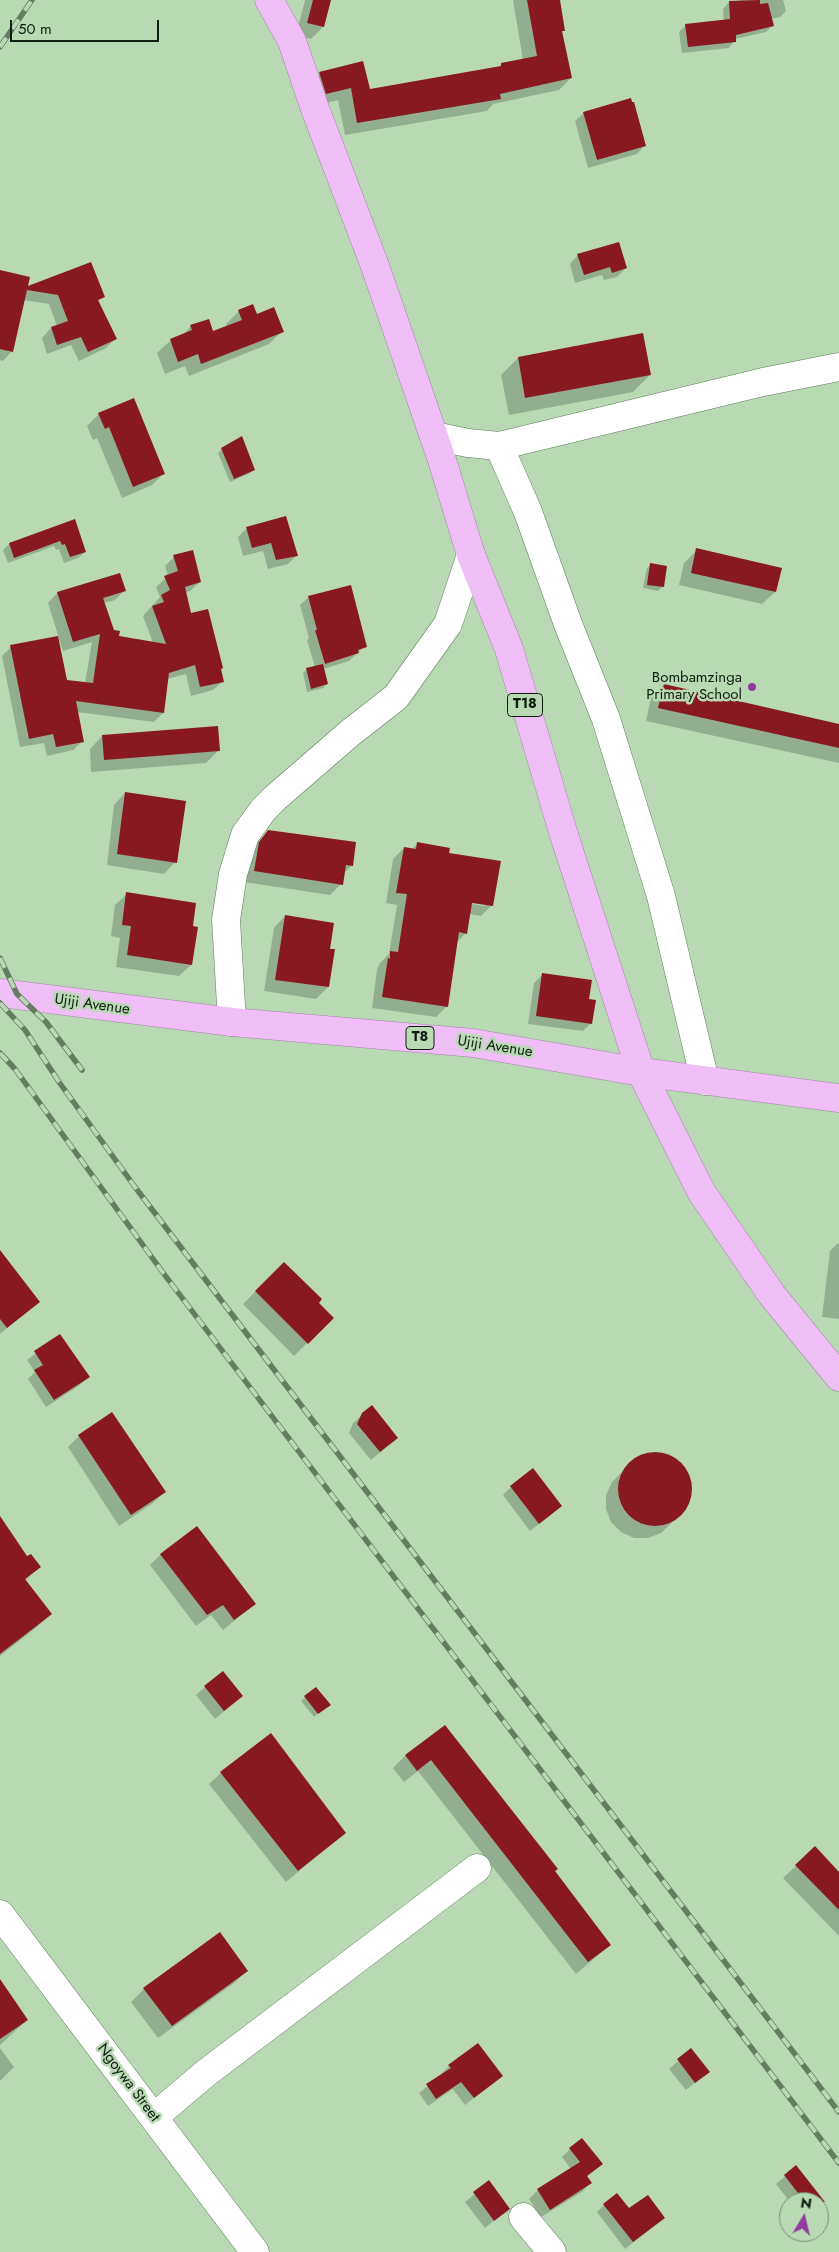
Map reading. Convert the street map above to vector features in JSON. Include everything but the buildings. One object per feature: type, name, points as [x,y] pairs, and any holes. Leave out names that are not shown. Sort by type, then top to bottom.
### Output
[{"type":"highway","name":"T18","points":[[269,0],[292,41],[314,106],[375,266],[434,436],[471,554],[509,648],[563,832],[642,1072],[702,1193],[772,1295],[839,1377]]},
{"type":"highway","name":"Ujiji Avenue","points":[[0,993],[232,1022],[473,1042],[642,1072],[839,1098]]},
{"type":"street","points":[[434,436],[468,444],[499,446],[763,382],[839,367]]},
{"type":"street","points":[[499,446],[528,512],[568,624],[606,719],[661,896],[705,1081]]},
{"type":"street","points":[[232,1022],[226,920],[233,874],[245,836],[263,810],[275,798],[396,696],[448,624],[471,554]]},
{"type":"street","points":[[154,2117],[206,2073],[478,1868]]},
{"type":"street","name":"Ngoywa Street","points":[[0,1914],[255,2252]]},
{"type":"street","points":[[523,2217],[552,2252]]},
{"type":"railway","points":[[0,47],[32,0]]},
{"type":"railway","points":[[0,958],[17,994],[46,1022],[82,1070]]},
{"type":"railway","points":[[0,1003],[25,1030],[59,1082],[135,1187],[839,2112]]},
{"type":"railway","points":[[0,1053],[15,1069],[164,1274],[839,2163]]},
{"type":"place","name":"Bombamzinga Primary School","points":[[752,687]]}]
